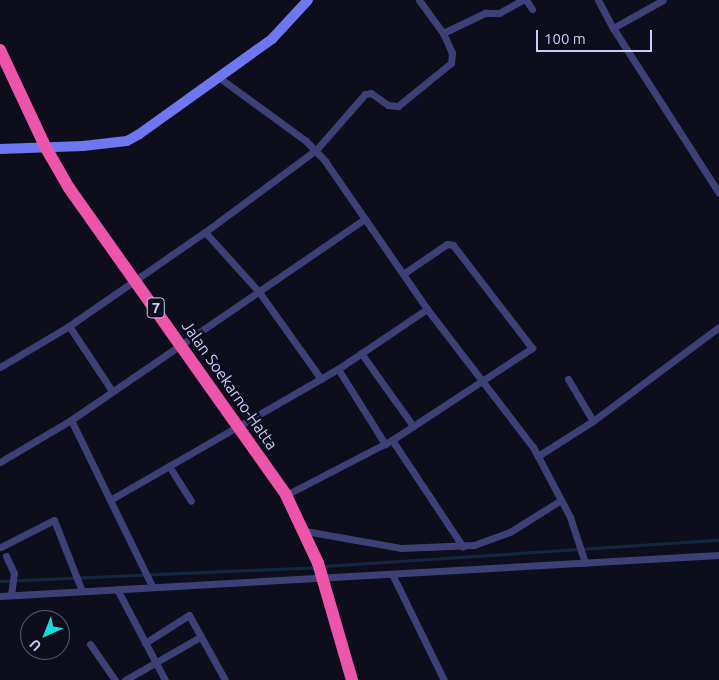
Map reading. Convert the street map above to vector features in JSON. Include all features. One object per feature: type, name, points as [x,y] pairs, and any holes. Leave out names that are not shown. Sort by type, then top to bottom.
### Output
[{"type":"highway","name":"Jalan Soekarno-Hatta","points":[[0,50],[46,148],[69,188],[181,343],[286,495],[306,531],[321,570],[352,680]]},
{"type":"main road","points":[[0,150],[127,141],[158,123],[272,39],[308,0]]},
{"type":"street","points":[[0,367],[69,326],[206,232],[316,150],[365,94],[371,93],[384,103],[398,106],[451,63],[452,53],[443,33],[418,0]]},
{"type":"street","points":[[443,33],[485,13],[499,13],[522,0]]},
{"type":"street","points":[[526,0],[532,9]]},
{"type":"street","points":[[598,0],[613,28],[719,193]]},
{"type":"street","points":[[613,28],[663,0]]},
{"type":"street","points":[[221,78],[316,150],[427,309],[538,456],[561,500],[585,563]]},
{"type":"street","points":[[0,462],[70,420],[365,219]]},
{"type":"street","points":[[206,232],[258,292],[321,378]]},
{"type":"street","points":[[286,495],[389,442],[482,380],[529,352],[532,344],[453,245],[447,244],[403,274]]},
{"type":"street","points":[[110,500],[338,369],[427,309]]},
{"type":"street","points":[[69,326],[112,391]]},
{"type":"street","points":[[538,456],[594,421],[719,326]]},
{"type":"street","points":[[361,353],[413,426]]},
{"type":"street","points":[[338,369],[463,547]]},
{"type":"street","points":[[568,378],[594,421]]},
{"type":"street","points":[[70,420],[152,586]]},
{"type":"street","points":[[168,466],[191,501]]},
{"type":"street","points":[[306,531],[401,548],[463,547],[494,540],[561,500]]},
{"type":"street","points":[[1,546],[54,520],[82,591]]},
{"type":"street","points":[[0,596],[12,592],[82,591],[321,570],[392,574],[719,555]]},
{"type":"street","points":[[6,556],[14,573],[12,592]]},
{"type":"street","points":[[392,574],[444,680]]},
{"type":"street","points":[[117,588],[165,680]]},
{"type":"street","points":[[145,643],[188,614],[225,680]]},
{"type":"street","points":[[125,680],[200,636]]},
{"type":"street","points":[[90,644],[116,680]]},
{"type":"waterway","points":[[324,566],[719,540]]},
{"type":"waterway","points":[[0,581],[316,567]]}]
